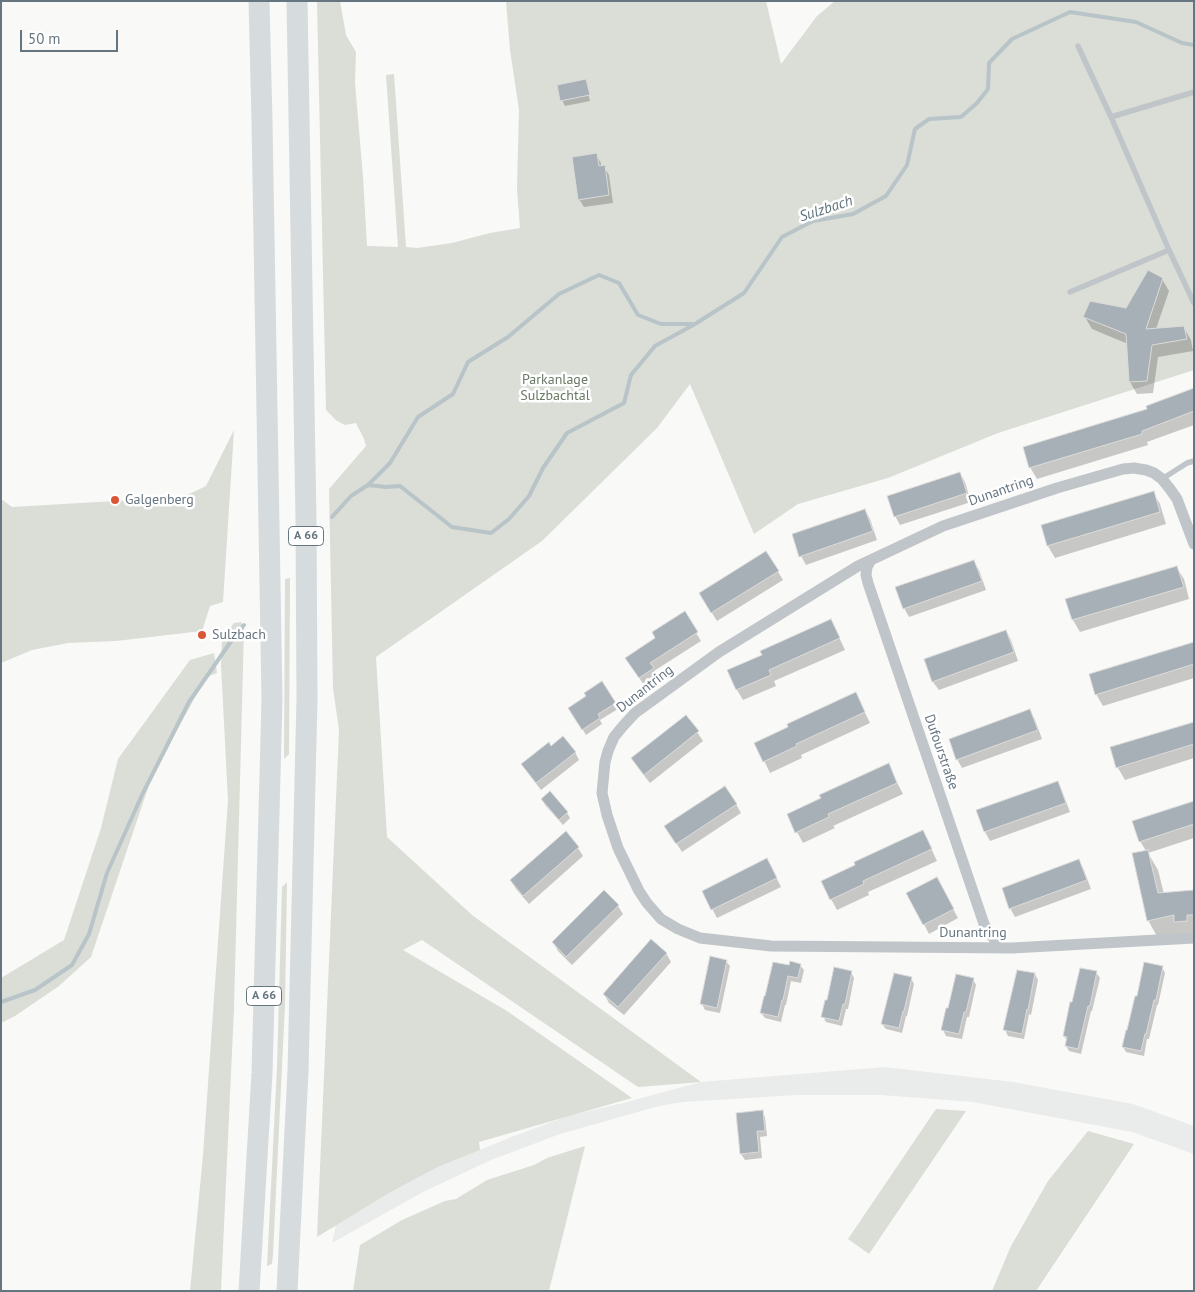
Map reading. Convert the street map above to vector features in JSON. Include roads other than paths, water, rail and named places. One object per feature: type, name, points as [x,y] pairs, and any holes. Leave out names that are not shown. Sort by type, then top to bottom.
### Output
[{"type":"highway","name":"A 66","points":[[249,1291],[262,1073],[272,700],[259,1]]},
{"type":"highway","name":"A 66","points":[[287,1291],[298,1071],[307,699],[306,500],[297,1]]},
{"type":"street","name":"Dunantring","points":[[1194,544],[1177,500],[1162,480],[1154,473],[1134,468],[1123,469],[1057,488],[943,526],[858,566],[719,652],[635,713],[614,736],[605,762],[602,793],[623,859],[639,891],[661,919],[685,933],[700,938],[771,946],[1002,948],[1194,938]]},
{"type":"street","name":"Dufourstraße","points":[[871,560],[867,567],[866,575],[874,601],[984,924],[1002,948]]},
{"type":"lane","points":[[1078,46],[1194,303]]},
{"type":"lane","points":[[1111,117],[1194,92]]},
{"type":"lane","points":[[1070,292],[1169,250]]},
{"type":"lane","points":[[1162,480],[1187,463],[1194,461]]},
{"type":"waterway","name":"Sulzbach","points":[[332,517],[351,496],[368,485],[400,486],[452,527],[491,533],[509,519],[529,496],[543,468],[567,433],[624,403],[631,375],[655,346],[695,324],[744,293],[782,237],[813,221],[853,214],[886,196],[907,165],[915,129],[929,119],[961,117],[977,103],[988,89],[989,63],[1012,39],[1070,12],[1136,22],[1182,43],[1194,45]]},
{"type":"waterway","name":"Sulzbach","points":[[368,485],[390,463],[418,417],[453,394],[468,362],[508,337],[559,294],[599,275],[619,283],[638,315],[661,324],[692,324]]},
{"type":"waterway","name":"Sulzbach","points":[[1,1002],[35,990],[72,965],[89,934],[107,873],[142,795],[189,702],[244,625]]},
{"type":"place","name":"Galgenberg","points":[[115,500]]},
{"type":"place","name":"Sulzbach","points":[[202,635]]},
{"type":"park label","name":"Parkanlage Sulzbachtal","points":[[555,388]]}]
